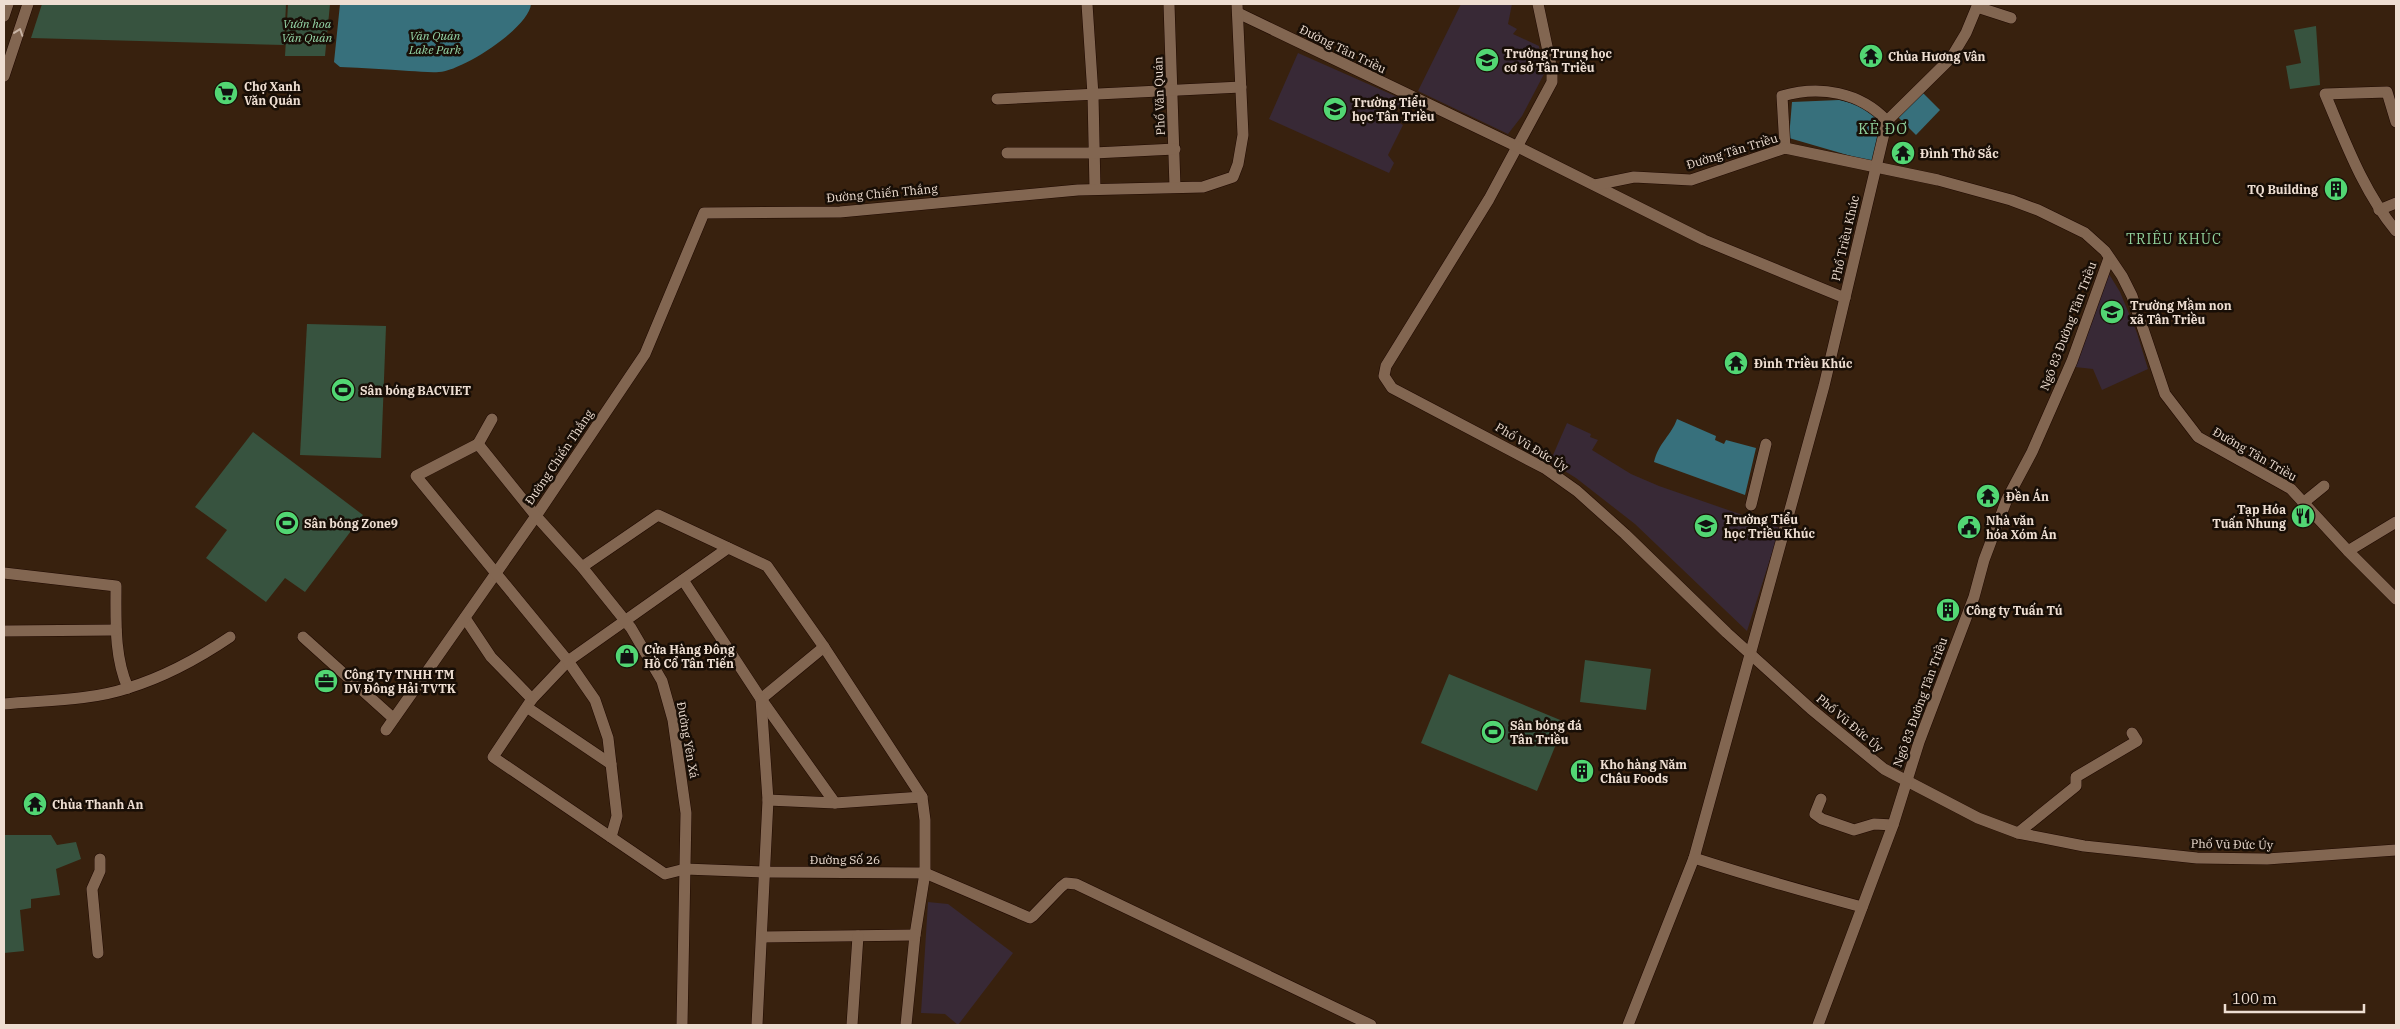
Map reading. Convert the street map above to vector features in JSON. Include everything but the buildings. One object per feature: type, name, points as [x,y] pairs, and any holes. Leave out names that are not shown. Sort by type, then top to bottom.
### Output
[{"type":"street","points":[[4,16],[8,4]]},
{"type":"street","points":[[4,76],[6,60],[28,4]]},
{"type":"street","points":[[1087,4],[1093,95],[1095,189]]},
{"type":"street","name":"Phố Văn Quán","points":[[1169,4],[1175,187]]},
{"type":"street","points":[[1518,147],[1552,82],[1552,70],[1538,4]]},
{"type":"street","points":[[1785,148],[1782,96],[1801,91],[1820,90],[1842,94],[1868,104],[1887,121],[1951,58],[1966,33],[1978,5],[2011,18]]},
{"type":"street","name":"Đường Tân Triều","points":[[1238,8],[1595,185],[1634,177],[1691,180],[1785,148],[1938,180],[2011,200],[2038,210],[2085,233],[2100,245],[2122,276],[2132,296],[2165,394],[2198,437],[2291,489],[2348,551],[2396,599]]},
{"type":"street","name":"Đường Chiến Thắng","points":[[536,516],[645,354],[704,213],[840,212],[1095,189],[1203,187],[1233,176],[1242,151],[1243,135],[1238,8]]},
{"type":"street","points":[[998,99],[1241,87]]},
{"type":"street","points":[[2396,122],[2391,92],[2325,94],[2349,150],[2379,210],[2396,231]]},
{"type":"street","name":"Phố Triều Khúc","points":[[1595,185],[1704,240],[1845,298],[1887,121]]},
{"type":"street","name":"Phố Vũ Đức Úy","points":[[1518,147],[1390,358],[1384,376],[1392,388],[1546,468],[1577,492],[1811,709],[1884,769],[1978,818],[2018,833],[2084,846],[2197,858],[2267,859],[2396,850]]},
{"type":"street","points":[[1008,153],[1094,153],[1175,149]]},
{"type":"street","points":[[2379,210],[2396,203]]},
{"type":"street","name":"Ngõ 83 Đường Tân Triều","points":[[1818,1025],[1893,825],[1906,781],[1974,597],[1984,560],[2007,499],[2032,452],[2072,361],[2109,258]]},
{"type":"street","points":[[1628,1025],[1694,858],[1824,386],[1845,298]]},
{"type":"street","points":[[492,418],[478,444],[416,476],[568,661],[595,700],[608,738],[618,816],[611,837]]},
{"type":"street","name":"Đường Yên Xá","points":[[478,444],[536,516],[582,566],[624,620],[662,681],[673,720],[686,813],[682,1025]]},
{"type":"street","points":[[1750,505],[1766,444]]},
{"type":"street","points":[[2303,503],[2324,486]]},
{"type":"street","points":[[582,566],[658,515],[767,566],[824,647],[922,797],[925,820],[925,873],[915,935],[906,1025]]},
{"type":"street","points":[[386,730],[536,516]]},
{"type":"street","points":[[2348,551],[2396,522]]},
{"type":"street","points":[[530,704],[568,661],[728,548]]},
{"type":"street","points":[[4,573],[116,586],[116,630],[120,666],[128,688]]},
{"type":"street","points":[[683,580],[761,698],[835,803]]},
{"type":"street","points":[[465,618],[491,657],[530,704],[611,764]]},
{"type":"street","points":[[4,631],[116,630]]},
{"type":"street","points":[[4,704],[96,695],[128,688],[179,667],[208,652],[230,637]]},
{"type":"street","points":[[303,637],[393,718]]},
{"type":"street","points":[[761,698],[824,647]]},
{"type":"street","points":[[758,1025],[768,800],[761,698]]},
{"type":"street","name":"Đường Số 26","points":[[530,704],[493,757],[665,874],[685,869],[765,872],[925,873]]},
{"type":"street","points":[[2018,833],[2076,786],[2076,777],[2137,741],[2132,733]]},
{"type":"street","points":[[768,800],[835,803],[922,797]]},
{"type":"street","points":[[1821,799],[1815,814],[1822,819],[1854,830],[1874,824],[1893,825]]},
{"type":"street","points":[[1694,858],[1771,883],[1819,894],[1862,907]]},
{"type":"street","points":[[98,953],[92,889],[100,871],[100,859]]},
{"type":"street","points":[[925,873],[1030,918],[1061,887],[1066,884],[1076,884],[1371,1025]]},
{"type":"street","points":[[762,937],[915,935]]},
{"type":"street","points":[[852,1025],[858,936]]},
{"type":"shaded area","name":"Trường Trung học cơ sở Tân Triều","points":[[1461,4],[1512,4],[1508,24],[1517,29],[1513,34],[1539,46],[1544,74],[1522,116],[1508,134],[1418,91]]},
{"type":"shaded area","name":"Trường Tiểu học Tân Triều","points":[[1298,53],[1402,99],[1393,119],[1403,125],[1388,155],[1394,163],[1389,173],[1269,119]]},
{"type":"shaded area","name":"Trường Mầm non xã Tân Triều","points":[[2109,274],[2120,292],[2137,333],[2148,369],[2102,390],[2093,369],[2075,367]]},
{"type":"shaded area","name":"Trường Tiểu học Triều Khúc","points":[[1567,423],[1591,434],[1590,437],[1598,440],[1592,450],[1631,474],[1659,486],[1780,528],[1747,631],[1635,524],[1576,478],[1550,462]]},
{"type":"shaded area","points":[[928,902],[948,904],[1013,953],[958,1025],[945,1014],[921,1013]]},
{"type":"green space","points":[[42,4],[286,4],[284,45],[31,38]]},
{"type":"green space","name":"Vườn hoa Văn Quán","points":[[288,4],[330,4],[325,56],[285,56]]},
{"type":"green space","points":[[2316,26],[2320,85],[2290,89],[2286,66],[2301,63],[2294,30]]},
{"type":"green space","name":"Sân bóng BACVIET","points":[[307,324],[386,326],[381,458],[300,455]]},
{"type":"green space","name":"Sân bóng Zone9","points":[[253,432],[363,515],[305,592],[285,578],[266,602],[206,558],[227,530],[195,507]]},
{"type":"green space","name":"Sân bóng đá Tân Triều","points":[[1585,660],[1651,669],[1646,710],[1580,702]]},
{"type":"green space","name":"Sân bóng đá Tân Triều","points":[[1449,674],[1565,722],[1537,791],[1421,743]]},
{"type":"green space","points":[[4,835],[51,835],[57,845],[76,842],[81,859],[56,869],[60,895],[31,899],[31,908],[20,910],[24,951],[4,953]]},
{"type":"water","name":"Văn Quán Lake Park","points":[[340,4],[531,4],[519,25],[493,47],[449,70],[432,72],[340,67],[334,62]]},
{"type":"water","points":[[1922,92],[1940,110],[1916,135],[1898,117]]},
{"type":"water","points":[[1839,100],[1863,106],[1888,120],[1875,163],[1789,138],[1792,102]]},
{"type":"water","points":[[1677,419],[1716,436],[1715,440],[1724,444],[1726,440],[1756,448],[1745,495],[1654,462],[1659,449]]},
{"type":"place","name":"Chùa Hương Vân","points":[[1871,56]]},
{"type":"place","name":"Trường Trung học cơ sở Tân Triều","points":[[1487,60]]},
{"type":"place","name":"Chợ Xanh Văn Quán","points":[[226,93]]},
{"type":"place","name":"Trường Tiểu học Tân Triều","points":[[1335,109]]},
{"type":"place","name":"Đình Thờ Sắc","points":[[1903,153]]},
{"type":"place","name":"TQ Building","points":[[2336,189]]},
{"type":"place","name":"Trường Mầm non xã Tân Triều","points":[[2112,312]]},
{"type":"place","name":"Đình Triều Khúc","points":[[1736,363]]},
{"type":"place","name":"Sân bóng BACVIET","points":[[343,390]]},
{"type":"place","name":"Đền Án","points":[[1988,496]]},
{"type":"place","name":"Tạp Hóa Tuấn Nhung","points":[[2303,516]]},
{"type":"place","name":"Sân bóng Zone9","points":[[287,523]]},
{"type":"place","name":"Trường Tiểu học Triều Khúc","points":[[1706,526]]},
{"type":"place","name":"Nhà văn hóa Xóm Án","points":[[1969,527]]},
{"type":"place","name":"Công ty Tuấn Tú","points":[[1948,610]]},
{"type":"place","name":"Cửa Hàng Đông Hồ Cổ Tân Tiến","points":[[627,656]]},
{"type":"place","name":"Công Ty TNHH TM DV Đông Hải TVTK","points":[[326,681]]},
{"type":"place","name":"Sân bóng đá Tân Triều","points":[[1493,732]]},
{"type":"place","name":"Kho hàng Năm Châu Foods","points":[[1582,771]]},
{"type":"place","name":"Chùa Thanh An","points":[[35,804]]},
{"type":"district","name":"KẺ ĐƠ","points":[[1883,128]]},
{"type":"district","name":"TRIÊU KHÚC","points":[[2174,239]]}]
